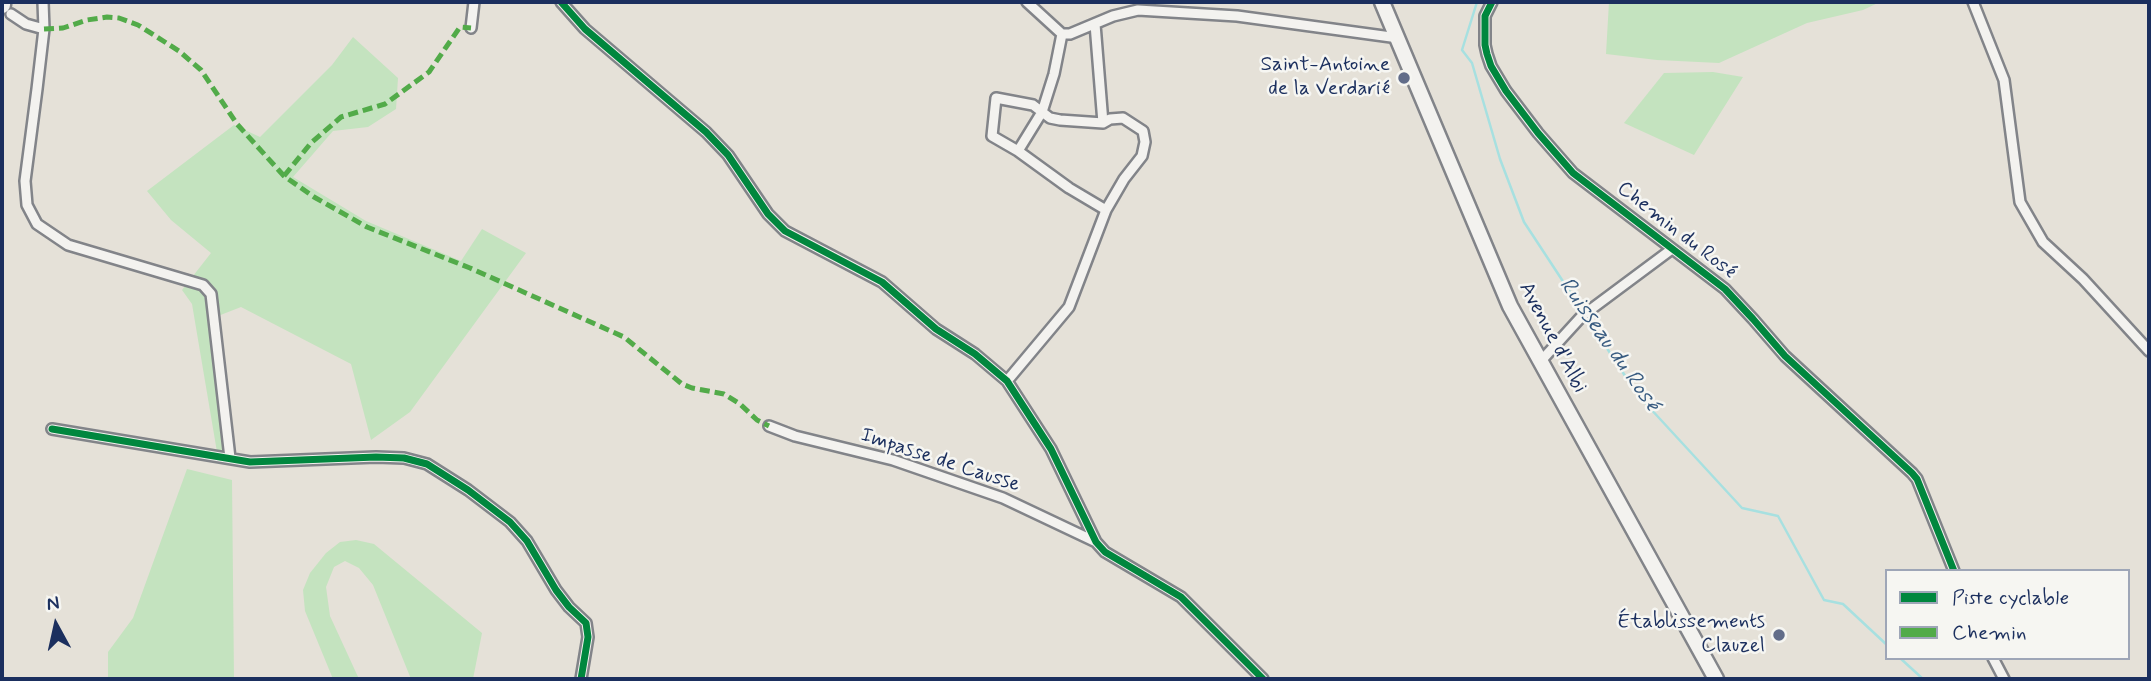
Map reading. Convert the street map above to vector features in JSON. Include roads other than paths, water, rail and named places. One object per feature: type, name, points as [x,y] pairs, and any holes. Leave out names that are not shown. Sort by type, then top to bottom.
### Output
[{"type":"main road","name":"Avenue d'Albi","points":[[1382,2],[1510,306],[1716,679]]},
{"type":"street","points":[[43,2],[44,29],[25,181],[25,196],[31,214],[44,230],[68,245],[203,285],[211,294],[230,458]]},
{"type":"street","points":[[471,28],[474,2]]},
{"type":"street","points":[[561,2],[585,29],[706,131],[728,155],[768,214],[785,231],[882,282],[936,329],[975,354],[1007,381],[1051,449],[1096,542],[1105,552],[1181,597],[1263,679]]},
{"type":"street","points":[[1027,2],[1062,34],[1070,34],[1113,16],[1138,10],[1237,16],[1397,36]]},
{"type":"street","name":"Chemin du Rosé","points":[[1492,2],[1485,16],[1485,45],[1492,66],[1506,91],[1538,133],[1573,173],[1725,289],[1754,318],[1784,356],[1912,473],[1917,479],[1953,569]]},
{"type":"street","points":[[1973,2],[2004,80],[2020,202],[2043,242],[2083,279],[2149,351]]},
{"type":"street","points":[[5,7],[26,24],[44,29]]},
{"type":"street","points":[[1095,24],[1103,123]]},
{"type":"street","points":[[1018,151],[1042,112],[1054,74],[1062,34]]},
{"type":"street","points":[[1007,381],[1069,307],[1106,210],[1124,179],[1142,156],[1145,142],[1143,131],[1123,118],[1103,123],[1050,118],[1033,105],[996,98],[992,136],[1106,210]]},
{"type":"street","points":[[1540,362],[1584,315],[1672,249]]},
{"type":"street","name":"Impasse de Causse","points":[[769,426],[795,436],[893,460],[1003,498],[1096,542]]},
{"type":"street","points":[[52,429],[250,462],[386,457],[415,460],[435,468],[510,522],[527,541],[556,590],[586,623],[588,637],[581,679]]},
{"type":"street","points":[[1994,660],[2004,679]]},
{"type":"waterway","name":"Ruisseau du Rosé","points":[[1477,2],[1462,50],[1472,63],[1500,159],[1524,222],[1637,394],[1742,508],[1778,516],[1824,600],[1843,604],[1885,643]]},
{"type":"waterway","name":"Ruisseau du Rosé","points":[[1902,660],[1923,679]]},
{"type":"place","name":"Saint-Antoine de la Verdarié","points":[[1404,78]]},
{"type":"place","name":"Établissements Clauzel","points":[[1779,635]]}]
